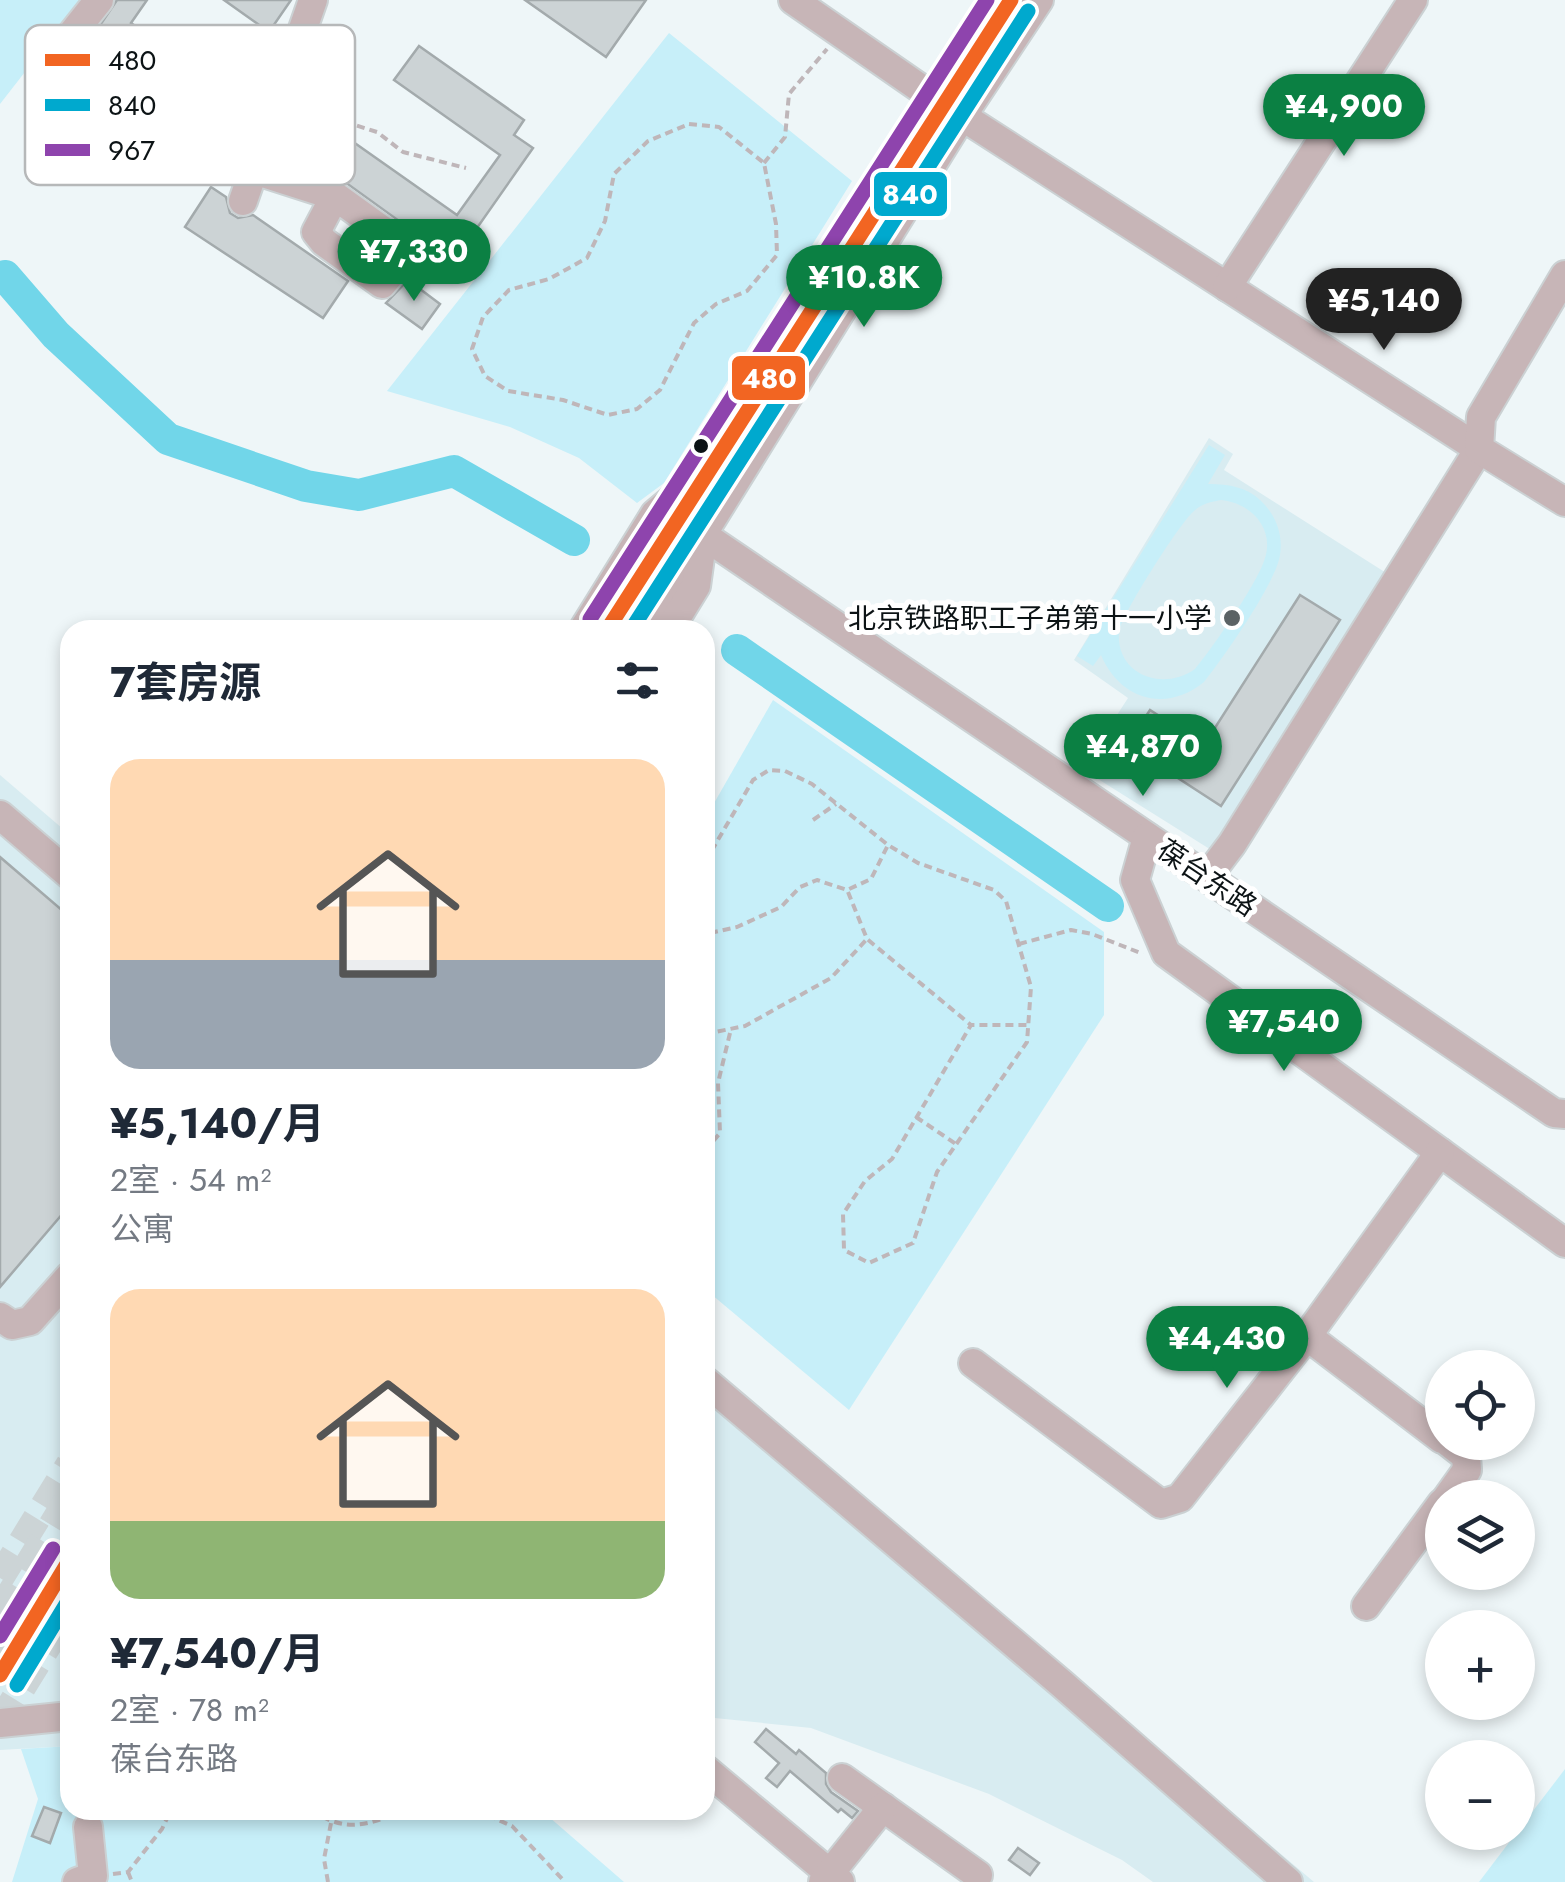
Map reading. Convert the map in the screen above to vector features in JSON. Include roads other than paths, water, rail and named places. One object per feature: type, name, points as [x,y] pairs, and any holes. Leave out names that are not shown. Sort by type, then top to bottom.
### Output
[{"type":"street","points":[[79,25],[99,0]]},
{"type":"street","points":[[304,25],[313,0]]},
{"type":"street","points":[[793,0],[952,110],[1565,502]]},
{"type":"street","points":[[649,620],[952,110],[1011,0]]},
{"type":"street","points":[[613,620],[707,470],[952,110],[1040,0]]},
{"type":"street","points":[[1227,287],[1413,0]]},
{"type":"street","points":[[243,201],[249,185]]},
{"type":"street","points":[[301,185],[335,196]]},
{"type":"street","points":[[1207,877],[1232,844],[1479,448],[1480,417],[1565,275]]},
{"type":"street","points":[[589,620],[656,514],[707,470]]},
{"type":"street","points":[[674,620],[696,586],[703,535]]},
{"type":"street","name":"葆台东路","points":[[703,535],[1554,1113],[1565,1114]]},
{"type":"street","points":[[0,815],[60,866]]},
{"type":"street","points":[[1147,836],[1135,880],[1166,952],[1565,1243]]},
{"type":"street","points":[[973,1363],[1161,1504],[1180,1498],[1307,1336],[1440,1152]]},
{"type":"street","points":[[0,1317],[12,1326],[30,1321],[60,1287]]},
{"type":"street","points":[[1307,1336],[1425,1426]]},
{"type":"street","points":[[715,1389],[1288,1882]]},
{"type":"street","points":[[1366,1606],[1425,1527]]},
{"type":"street","points":[[0,1723],[60,1717]]},
{"type":"street","points":[[715,1778],[831,1879],[883,1807]]},
{"type":"street","points":[[842,1778],[978,1874]]},
{"type":"street","points":[[77,1882],[93,1876],[88,1826]]},
{"type":"waterway","points":[[5,276],[56,335],[168,439],[306,486],[359,495],[454,471],[574,540]]},
{"type":"waterway","points":[[737,650],[1108,906]]},
{"type":"tunnel","points":[[0,1578],[60,1480]]},
{"type":"tunnel","points":[[0,1618],[60,1519]]},
{"type":"tunnel","points":[[0,1675],[60,1576]]},
{"type":"tunnel","points":[[0,1723],[60,1625]]},
{"type":"place","name":"北京铁路职工子弟第十一小学","points":[[1232,618]]}]
